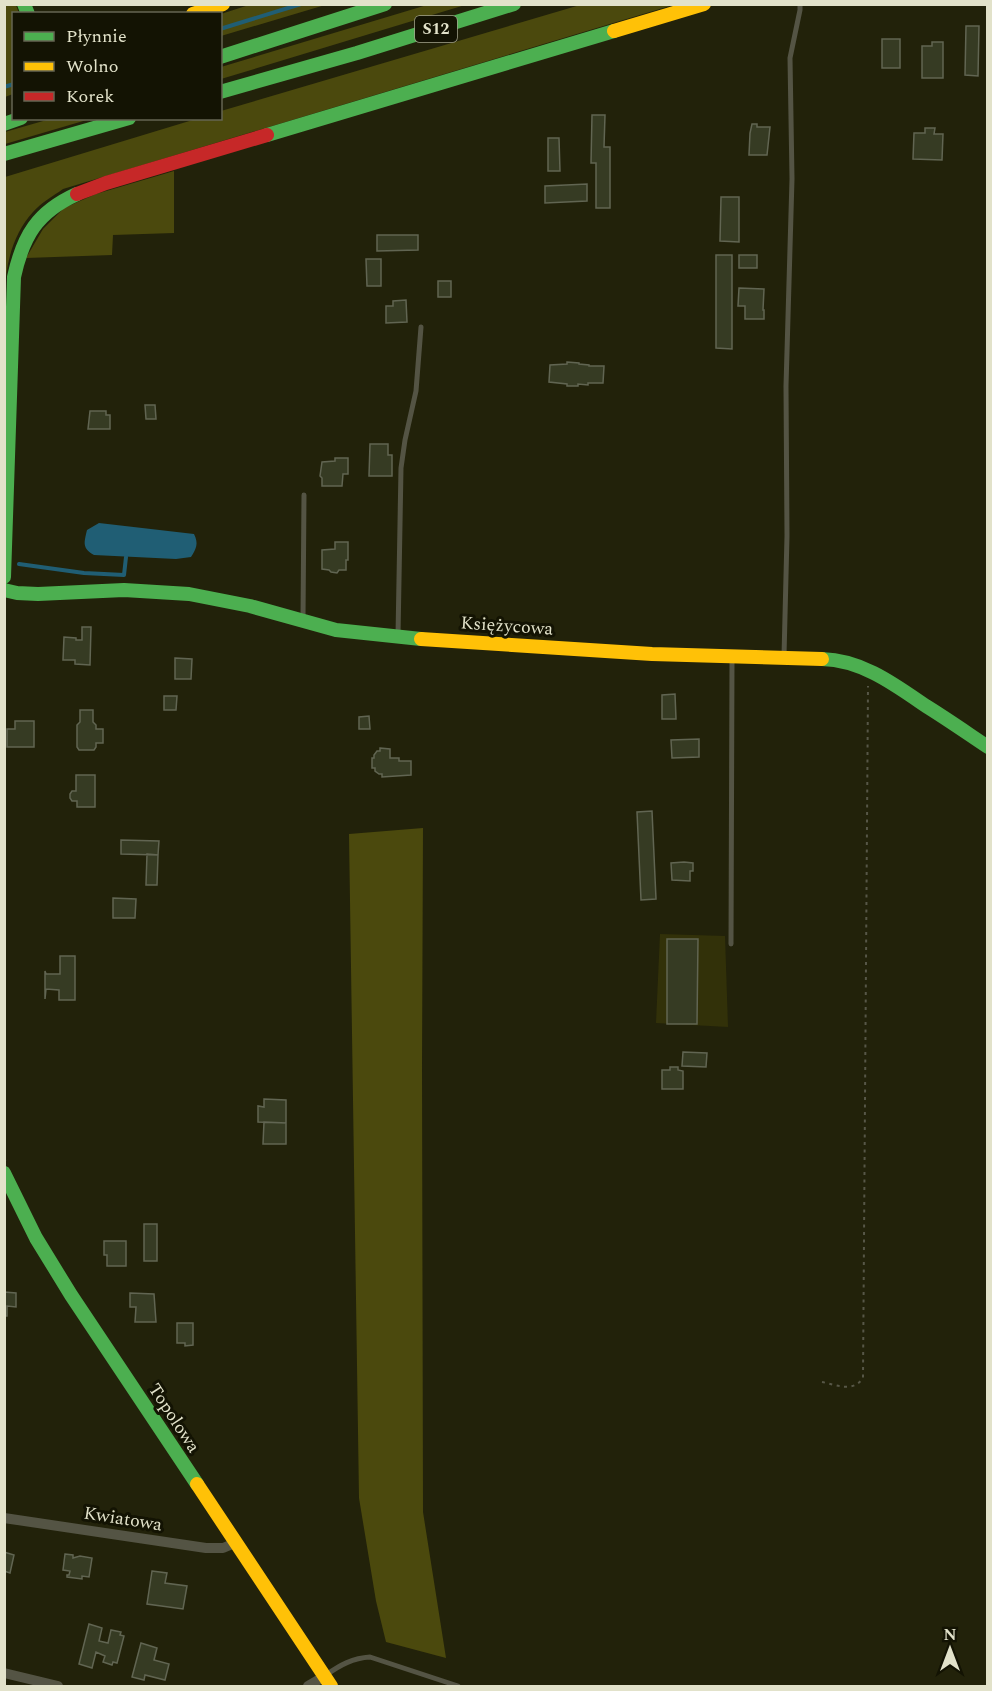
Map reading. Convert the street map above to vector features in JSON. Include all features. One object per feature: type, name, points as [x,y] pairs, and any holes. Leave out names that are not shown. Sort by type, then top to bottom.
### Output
[{"type":"main road","points":[[199,12],[223,4]]},
{"type":"main road","points":[[222,56],[357,8],[385,4]]},
{"type":"main road","name":"S12","points":[[222,91],[357,53],[514,4]]},
{"type":"main road","points":[[4,577],[14,277],[19,254],[27,236],[38,220],[54,206],[74,195],[106,183],[705,4]]},
{"type":"main road","points":[[4,154],[122,120]]},
{"type":"main road","name":"Księżycowa","points":[[4,590],[38,594],[124,590],[189,594],[250,606],[336,630],[398,637],[652,654],[832,659],[855,664],[871,671],[987,747]]},
{"type":"main road","name":"Topolowa","points":[[4,1173],[43,1251],[328,1681]]},
{"type":"street","name":"Kwiatowa","points":[[4,1518],[206,1548],[223,1548],[235,1543]]},
{"type":"street","points":[[4,1673],[58,1686]]},
{"type":"street","points":[[308,1686],[328,1681]]},
{"type":"lane","points":[[784,658],[787,536],[786,387],[792,179],[790,58],[800,4]]},
{"type":"lane","points":[[398,637],[401,468],[416,390],[421,327]]},
{"type":"lane","points":[[303,621],[304,495]]},
{"type":"lane","points":[[731,944],[732,657]]},
{"type":"lane","points":[[328,1681],[345,1663],[357,1658],[370,1657],[458,1686]]},
{"type":"path","points":[[822,1382],[851,1388],[860,1383],[863,1378],[866,710],[871,671]]},
{"type":"shaded area","points":[[252,4],[325,4],[222,36],[222,14]]},
{"type":"shaded area","points":[[4,5],[16,5],[19,12],[12,12],[12,94],[5,97]]},
{"type":"shaded area","points":[[427,5],[465,5],[222,79],[222,67]]},
{"type":"shaded area","points":[[580,5],[673,5],[63,189],[36,209],[20,230],[9,261],[5,294],[5,177],[193,120],[222,120],[222,111]]},
{"type":"shaded area","points":[[47,120],[87,120],[5,144],[5,132]]},
{"type":"shaded area","points":[[174,171],[174,233],[113,235],[112,255],[26,258],[43,229],[64,208],[96,194]]},
{"type":"shaded area","points":[[423,828],[423,1512],[446,1658],[386,1642],[376,1601],[359,1498],[349,834]]},
{"type":"shaded area","points":[[660,934],[725,936],[728,1027],[656,1023]]},
{"type":"water","points":[[99,523],[194,534],[196,546],[191,557],[176,559],[94,555],[86,547],[85,538],[87,530]]},
{"type":"building","points":[[966,26],[979,26],[978,76],[965,75]]},
{"type":"building","points":[[882,39],[900,39],[900,68],[882,68]]},
{"type":"building","points":[[932,42],[943,42],[943,78],[922,78],[922,46],[932,46]]},
{"type":"building","points":[[592,115],[605,115],[604,147],[610,147],[610,208],[596,208],[596,163],[591,163]]},
{"type":"building","points":[[752,124],[757,124],[757,127],[770,127],[767,155],[749,155]]},
{"type":"building","points":[[925,128],[935,128],[934,134],[943,134],[942,160],[913,159],[914,133],[925,133]]},
{"type":"building","points":[[548,138],[559,138],[560,171],[548,171]]},
{"type":"building","points":[[587,184],[587,201],[545,203],[545,186]]},
{"type":"building","points":[[721,197],[739,197],[739,242],[720,241]]},
{"type":"building","points":[[377,235],[418,235],[418,250],[377,251]]},
{"type":"building","points":[[716,255],[732,255],[732,349],[716,348]]},
{"type":"building","points":[[739,255],[757,255],[757,268],[739,268]]},
{"type":"building","points":[[366,259],[381,259],[381,286],[367,286]]},
{"type":"building","points":[[438,281],[451,281],[451,297],[438,297]]},
{"type":"building","points":[[739,288],[764,289],[764,319],[745,319],[745,306],[738,306]]},
{"type":"building","points":[[406,300],[407,322],[386,323],[386,306],[393,306],[393,301]]},
{"type":"building","points":[[567,362],[604,366],[603,383],[567,386],[567,384],[549,382],[550,365],[567,364]]},
{"type":"building","points":[[145,405],[155,405],[156,419],[146,419]]},
{"type":"building","points":[[90,411],[106,411],[106,415],[110,415],[110,429],[88,429]]},
{"type":"building","points":[[370,444],[388,444],[388,455],[392,455],[392,476],[369,476]]},
{"type":"building","points":[[335,458],[348,458],[348,474],[343,474],[342,486],[322,486],[320,476],[322,462],[335,461]]},
{"type":"building","points":[[335,542],[348,542],[346,570],[339,570],[337,573],[322,569],[322,550],[335,549]]},
{"type":"building","points":[[82,627],[91,627],[90,665],[75,664],[75,660],[63,660],[64,637],[82,640]]},
{"type":"building","points":[[175,658],[192,659],[191,679],[175,679]]},
{"type":"building","points":[[675,694],[676,719],[662,719],[662,695]]},
{"type":"building","points":[[164,696],[177,696],[176,710],[164,710]]},
{"type":"building","points":[[80,710],[93,710],[93,722],[96,729],[103,729],[103,743],[96,743],[94,750],[79,750],[77,747]]},
{"type":"building","points":[[369,716],[370,729],[359,729],[359,717]]},
{"type":"building","points":[[15,721],[34,721],[34,747],[7,747],[7,729],[15,729]]},
{"type":"building","points":[[699,739],[699,757],[672,758],[671,740]]},
{"type":"building","points":[[380,748],[390,749],[390,758],[411,761],[411,775],[382,777],[382,774],[375,771],[375,768],[372,768],[372,758],[377,751],[380,751]]},
{"type":"building","points":[[76,775],[95,775],[95,807],[77,807],[77,801],[72,801],[70,798],[72,791],[76,791]]},
{"type":"building","points":[[652,811],[656,899],[641,900],[637,812]]},
{"type":"building","points":[[121,840],[159,841],[158,855],[121,854]]},
{"type":"building","points":[[147,854],[158,855],[157,885],[146,885]]},
{"type":"building","points":[[671,863],[693,863],[690,881],[672,880]]},
{"type":"building","points":[[113,898],[136,899],[135,918],[113,918]]},
{"type":"building","points":[[667,939],[698,939],[697,1024],[667,1024]]},
{"type":"building","points":[[60,956],[75,956],[75,1000],[59,1000],[59,990],[46,989],[45,999],[45,971],[46,974],[60,974]]},
{"type":"building","points":[[683,1052],[707,1053],[706,1067],[682,1066]]},
{"type":"building","points":[[670,1067],[678,1067],[678,1070],[683,1071],[683,1089],[662,1089],[662,1070],[670,1070]]},
{"type":"building","points":[[264,1099],[286,1100],[286,1123],[258,1122],[258,1106],[264,1107]]},
{"type":"building","points":[[264,1122],[286,1123],[286,1144],[263,1144]]},
{"type":"building","points":[[144,1224],[157,1224],[157,1261],[144,1261]]},
{"type":"building","points":[[104,1241],[126,1241],[126,1266],[107,1266]]},
{"type":"building","points":[[4,1292],[16,1293],[16,1307],[7,1306],[7,1316],[4,1316]]},
{"type":"building","points":[[130,1293],[154,1294],[156,1322],[135,1322],[136,1307],[130,1307]]},
{"type":"building","points":[[177,1323],[193,1323],[193,1345],[185,1346],[185,1343],[177,1343]]},
{"type":"building","points":[[4,1552],[14,1555],[10,1573],[4,1571]]},
{"type":"building","points":[[65,1554],[73,1555],[73,1558],[80,1556],[92,1558],[89,1577],[82,1576],[82,1579],[67,1577],[70,1571],[63,1570]]},
{"type":"building","points":[[152,1571],[167,1573],[165,1583],[187,1586],[183,1609],[147,1604]]},
{"type":"building","points":[[89,1624],[102,1628],[99,1641],[108,1643],[111,1630],[121,1632],[120,1635],[124,1636],[117,1663],[113,1662],[112,1665],[103,1662],[105,1656],[96,1652],[92,1668],[79,1664]]},
{"type":"building","points":[[141,1643],[157,1648],[154,1660],[169,1664],[165,1680],[145,1675],[144,1680],[132,1677]]},
{"type":"waterway","points":[[222,28],[301,4]]},
{"type":"waterway","points":[[4,87],[12,85]]},
{"type":"waterway","points":[[19,564],[84,573],[124,575],[126,557]]},
{"type":"traffic: fast","points":[[24,4],[27,12]]},
{"type":"traffic: fast","points":[[222,56],[385,4]]},
{"type":"traffic: fast","points":[[222,91],[357,53],[514,4]]},
{"type":"traffic: fast","points":[[267,135],[614,31]]},
{"type":"traffic: fast","points":[[4,124],[15,120]]},
{"type":"traffic: fast","points":[[4,154],[122,120]]},
{"type":"traffic: fast","points":[[4,577],[14,277],[22,249],[34,227],[52,209],[77,194]]},
{"type":"traffic: fast","points":[[4,590],[38,594],[124,590],[189,594],[250,606],[336,630],[421,639]]},
{"type":"traffic: fast","points":[[822,659],[851,664],[877,675],[988,747]]},
{"type":"traffic: fast","points":[[4,1173],[36,1238],[71,1295],[197,1484]]},
{"type":"traffic: slow","points":[[199,12],[223,4]]},
{"type":"traffic: slow","points":[[614,31],[704,4]]},
{"type":"traffic: slow","points":[[421,639],[652,654],[822,659]]},
{"type":"traffic: slow","points":[[197,1484],[331,1686]]},
{"type":"traffic: jam","points":[[77,194],[106,183],[267,135]]}]
